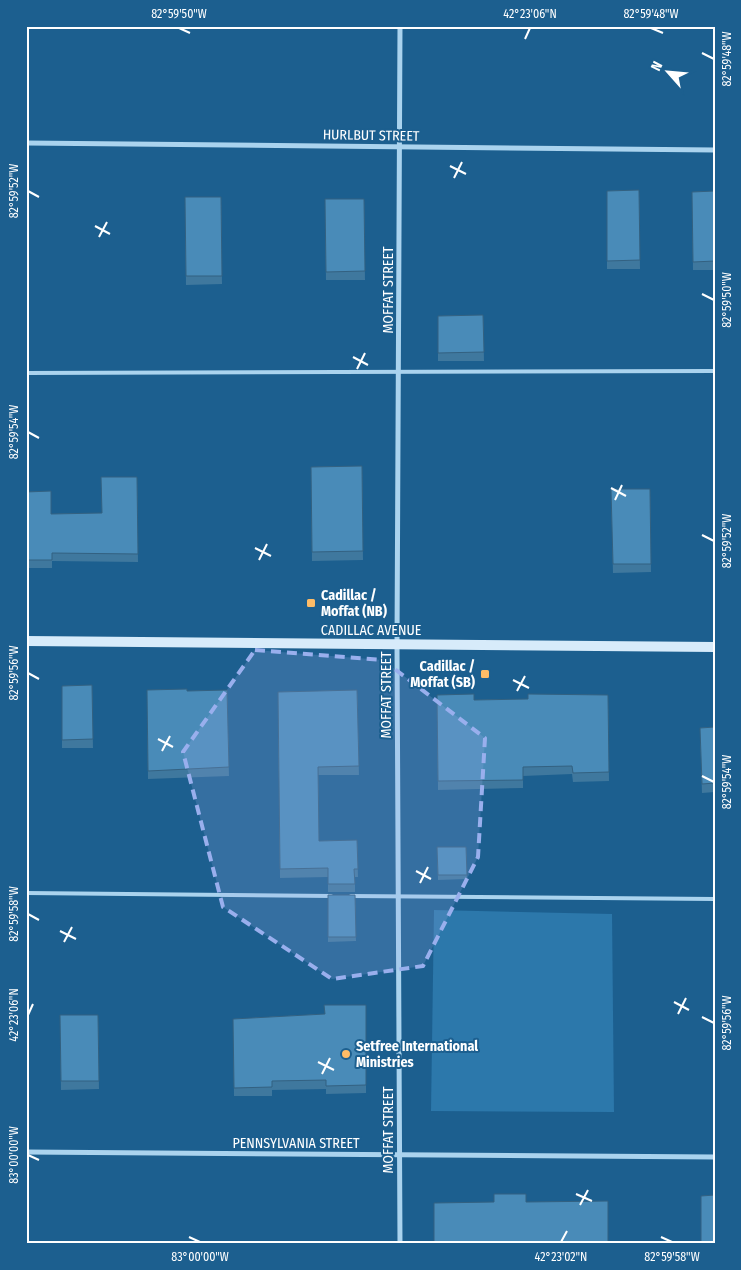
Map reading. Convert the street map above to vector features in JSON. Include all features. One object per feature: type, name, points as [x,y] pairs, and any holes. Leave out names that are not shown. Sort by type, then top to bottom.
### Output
[{"type":"main road","name":"CADILLAC AVENUE","points":[[26,641],[715,647]]},
{"type":"street","name":"MOFFAT STREET","points":[[400,26],[397,644],[400,1244]]},
{"type":"street","name":"HURLBUT STREET","points":[[26,143],[715,150]]},
{"type":"street","name":"PENNSYLVANIA STREET","points":[[26,1152],[715,1158]]},
{"type":"lane","points":[[26,373],[715,371]]},
{"type":"lane","points":[[26,893],[340,896]]},
{"type":"lane","points":[[349,896],[715,899]]},
{"type":"highlighted area","points":[[255,650],[383,660],[485,738],[478,857],[423,966],[332,979],[223,907],[183,752]]},
{"type":"shaded area","points":[[434,910],[612,914],[614,1112],[431,1111]]},
{"type":"building","points":[[639,190],[640,260],[607,261],[607,191]]},
{"type":"building","points":[[715,191],[715,261],[693,262],[692,192]]},
{"type":"building","points":[[185,197],[221,197],[222,276],[186,276]]},
{"type":"building","points":[[325,199],[364,199],[365,271],[326,272]]},
{"type":"building","points":[[483,315],[484,352],[438,353],[438,316]]},
{"type":"building","points":[[362,466],[363,551],[312,552],[311,467]]},
{"type":"building","points":[[101,477],[137,477],[138,554],[52,553],[52,560],[26,560],[26,492],[51,491],[51,514],[102,513]]},
{"type":"building","points":[[611,489],[650,489],[651,564],[613,564]]},
{"type":"building","points":[[92,685],[93,739],[62,740],[62,686]]},
{"type":"building","points":[[187,689],[187,691],[227,690],[229,767],[148,771],[147,690]]},
{"type":"building","points":[[357,690],[359,766],[318,767],[319,841],[357,840],[358,869],[354,869],[355,884],[328,884],[328,868],[280,869],[278,692]]},
{"type":"building","points":[[474,694],[474,700],[528,699],[528,694],[608,695],[609,772],[573,773],[572,766],[523,767],[523,780],[438,781],[437,695]]},
{"type":"building","points":[[715,727],[715,783],[702,784],[700,728]]},
{"type":"building","points":[[437,847],[466,847],[467,875],[438,875]]},
{"type":"building","points":[[328,895],[355,895],[356,937],[328,937]]},
{"type":"building","points":[[324,1005],[366,1005],[366,1085],[326,1086],[326,1080],[272,1081],[272,1087],[234,1088],[233,1019],[325,1014]]},
{"type":"building","points":[[60,1015],[98,1015],[99,1081],[61,1081]]},
{"type":"building","points":[[494,1194],[526,1194],[526,1202],[608,1201],[608,1244],[434,1244],[434,1203],[494,1202]]},
{"type":"building","points":[[715,1195],[715,1244],[701,1244],[701,1196]]},
{"type":"place","name":"Cadillac / Moffat (NB)","points":[[311,603]]},
{"type":"place","name":"Cadillac / Moffat (SB)","points":[[485,674]]},
{"type":"place","name":"Setfree International Ministries","points":[[346,1054]]}]
